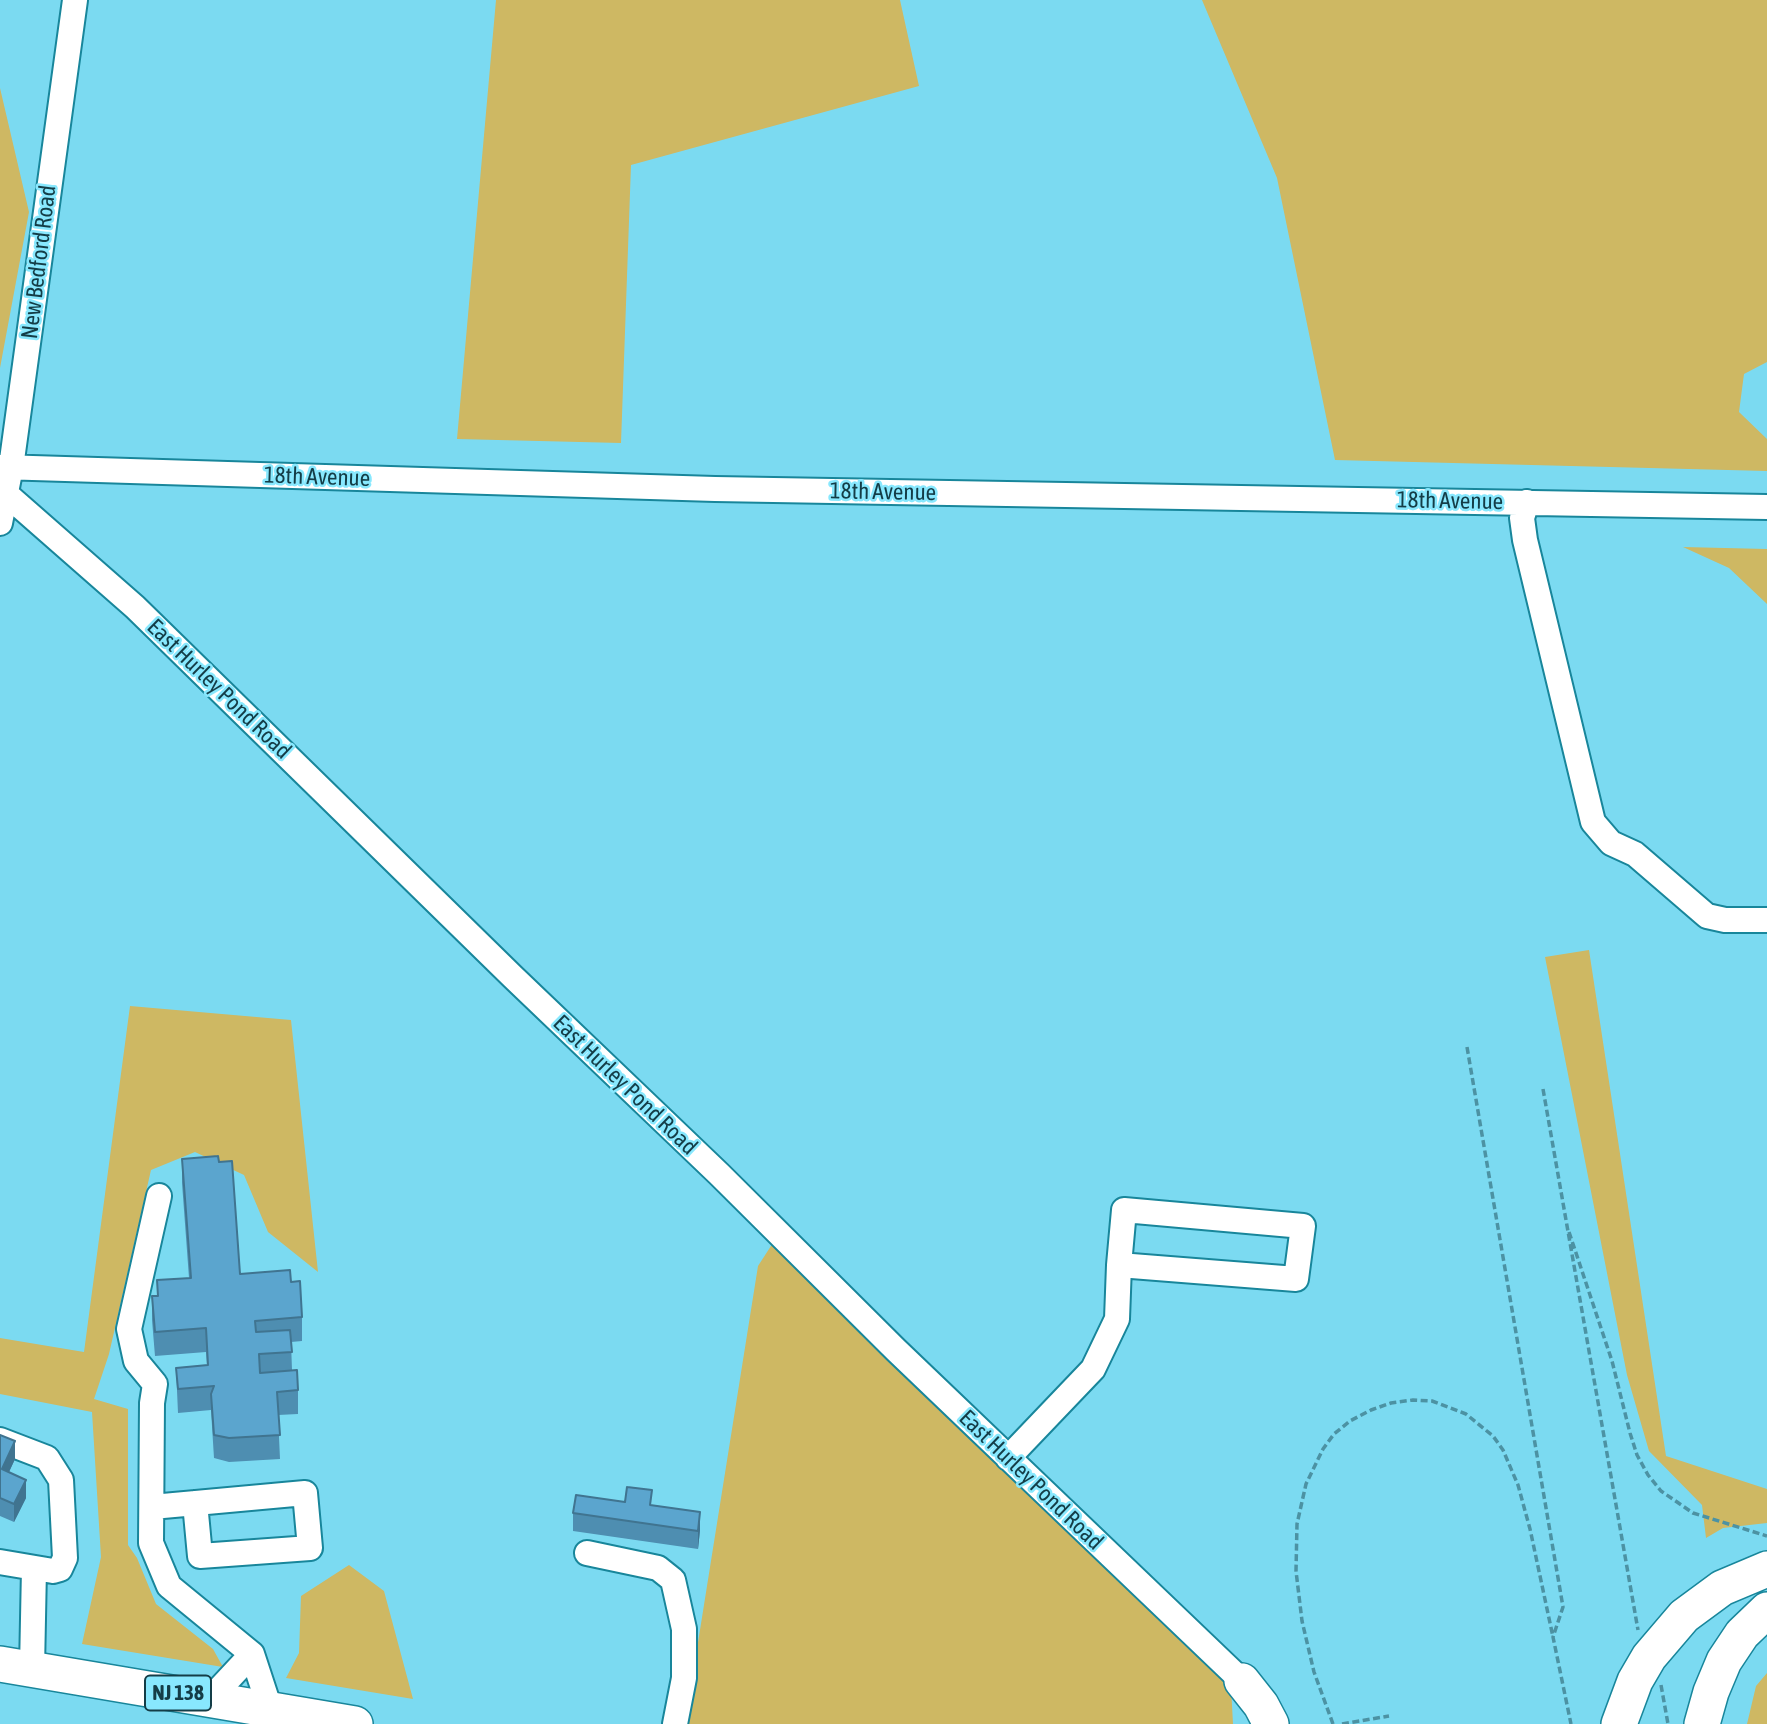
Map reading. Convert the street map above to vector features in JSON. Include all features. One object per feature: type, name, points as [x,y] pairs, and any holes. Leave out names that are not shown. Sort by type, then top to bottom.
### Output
[{"type":"highway","points":[[1619,1724],[1635,1681],[1649,1657],[1684,1616],[1703,1600],[1733,1583],[1767,1569]]},
{"type":"highway","points":[[1702,1724],[1724,1661],[1742,1634],[1767,1610]]},
{"type":"highway","name":"NJ 138","points":[[16,1667],[355,1724]]},
{"type":"highway","points":[[1242,1681],[1261,1705],[1271,1724]]},
{"type":"street","name":"New Bedford Road","points":[[0,523],[5,493],[5,467],[75,0]]},
{"type":"street","name":"18th Avenue","points":[[5,467],[715,489],[1767,507]]},
{"type":"street","name":"East Hurley Pond Road","points":[[5,493],[135,607],[1008,1458],[1242,1681]]},
{"type":"street","points":[[1527,502],[1521,519],[1525,540],[1593,822],[1611,843],[1635,854],[1707,916],[1725,920],[1767,920]]},
{"type":"street","points":[[159,1196],[130,1329],[136,1361],[155,1384],[152,1403],[151,1544],[169,1586],[252,1654],[270,1709]]},
{"type":"street","points":[[1008,1458],[1093,1369],[1117,1319],[1119,1265],[1124,1210],[1303,1226],[1296,1279],[1119,1265]]},
{"type":"street","points":[[0,1440],[47,1458],[61,1480],[65,1558],[60,1569],[53,1571],[0,1562]]},
{"type":"street","points":[[152,1507],[195,1503],[305,1493],[310,1548],[200,1556],[195,1503]]},
{"type":"street","points":[[587,1553],[658,1568],[673,1580],[684,1629],[684,1678],[675,1724]]},
{"type":"street","points":[[16,1667],[34,1568]]},
{"type":"street","points":[[210,1699],[252,1654]]},
{"type":"path","points":[[1467,1047],[1563,1607],[1553,1637]]},
{"type":"path","points":[[1543,1089],[1636,1622],[1643,1646],[1661,1686],[1668,1724]]},
{"type":"path","points":[[1566,1221],[1612,1360],[1637,1455],[1648,1475],[1661,1491],[1693,1513],[1767,1536]]},
{"type":"path","points":[[1333,1724],[1314,1672],[1302,1621],[1296,1571],[1297,1524],[1307,1484],[1323,1449],[1334,1434],[1350,1420],[1371,1410],[1391,1403],[1413,1400],[1432,1401],[1466,1414],[1493,1436],[1511,1466],[1521,1495],[1571,1724]]},
{"type":"path","points":[[1342,1724],[1389,1716]]},
{"type":"shaded area","points":[[496,0],[900,0],[919,86],[631,165],[621,443],[457,439]]},
{"type":"shaded area","points":[[1202,0],[1767,0],[1767,362],[1744,374],[1739,412],[1767,439],[1767,471],[1335,460],[1277,178]]},
{"type":"shaded area","points":[[0,88],[29,212],[0,368]]},
{"type":"shaded area","points":[[1683,547],[1767,549],[1767,604],[1729,568]]},
{"type":"shaded area","points":[[1589,950],[1666,1456],[1767,1489],[1767,1523],[1723,1528],[1706,1538],[1702,1505],[1649,1451],[1627,1375],[1545,957]]},
{"type":"shaded area","points":[[130,1006],[291,1020],[318,1272],[268,1232],[244,1175],[195,1152],[151,1170],[109,1354],[94,1399],[128,1409],[128,1545],[137,1558],[156,1604],[213,1649],[223,1667],[82,1644],[101,1557],[92,1412],[0,1394],[0,1338],[84,1352]]},
{"type":"shaded area","points":[[780,1232],[1230,1668],[1233,1724],[685,1724],[758,1266]]},
{"type":"shaded area","points":[[349,1565],[384,1591],[413,1699],[286,1678],[299,1653],[301,1596]]},
{"type":"shaded area","points":[[1767,1673],[1767,1724],[1747,1724],[1756,1686]]},
{"type":"building","points":[[218,1156],[219,1162],[232,1161],[240,1274],[290,1270],[291,1282],[300,1281],[302,1317],[255,1321],[256,1332],[290,1330],[292,1352],[259,1354],[260,1373],[297,1370],[298,1390],[277,1392],[280,1435],[229,1438],[214,1435],[211,1394],[214,1386],[178,1389],[176,1368],[208,1365],[206,1328],[155,1332],[152,1296],[158,1296],[157,1280],[191,1278],[182,1159]]},
{"type":"building","points":[[0,1435],[15,1441],[2,1469],[26,1480],[14,1504],[0,1498]]},
{"type":"building","points":[[627,1487],[652,1490],[650,1505],[700,1512],[698,1531],[573,1513],[576,1495],[625,1502]]}]
